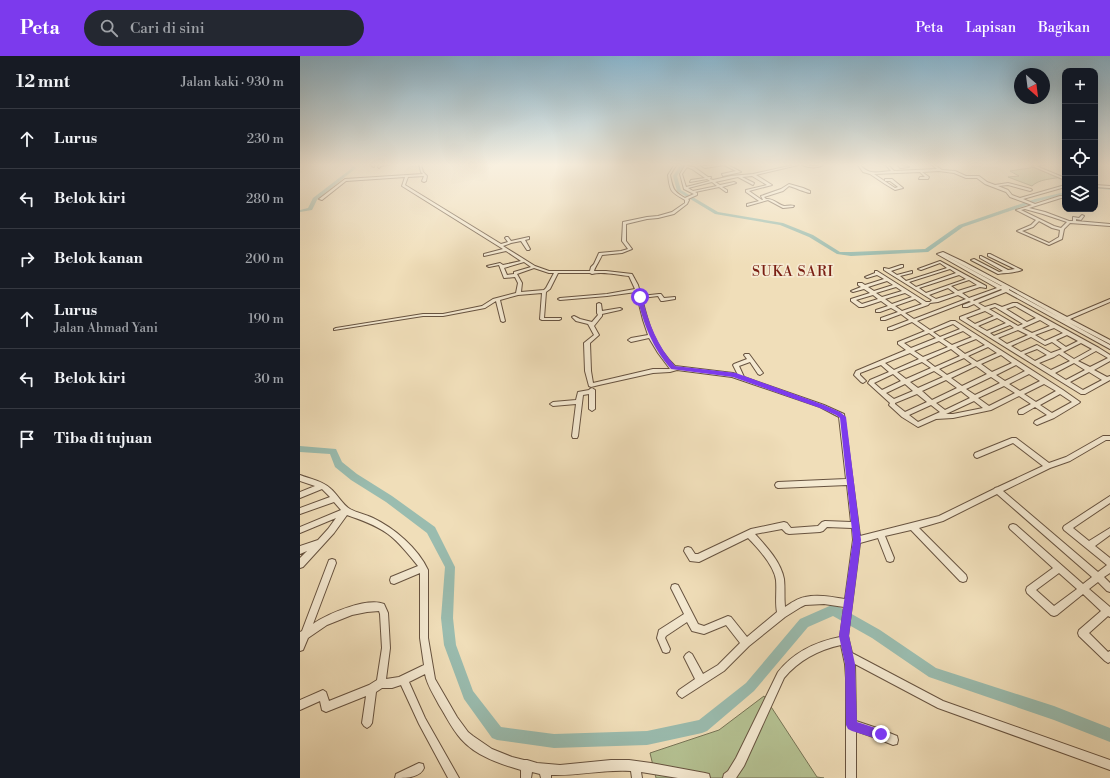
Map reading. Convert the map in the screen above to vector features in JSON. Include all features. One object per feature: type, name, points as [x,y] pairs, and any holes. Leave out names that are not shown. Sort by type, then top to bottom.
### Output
[{"type":"street","points":[[422,198],[524,261],[543,271],[556,273],[630,274],[640,297],[645,320],[651,336],[662,355],[675,368]]},
{"type":"street","points":[[592,273],[592,267],[596,264],[600,254],[622,252],[630,249],[624,241],[624,223],[673,213],[686,203],[686,198]]},
{"type":"street","points":[[759,198],[763,200]]},
{"type":"street","points":[[1016,198],[1034,204]]},
{"type":"street","points":[[1023,200],[1029,198]]},
{"type":"street","points":[[1058,198],[1018,210],[1054,227],[1062,229]]},
{"type":"street","points":[[748,205],[763,200],[769,200],[785,207],[792,206]]},
{"type":"street","points":[[1025,208],[1044,213],[1078,228]]},
{"type":"street","points":[[1075,223],[1074,218],[1080,219],[1082,216]]},
{"type":"street","points":[[1038,220],[1032,226],[1019,231],[1049,244],[1060,238],[1062,229],[1069,223],[1110,225]]},
{"type":"street","points":[[507,238],[510,242]]},
{"type":"street","points":[[500,246],[528,238]]},
{"type":"street","points":[[523,240],[528,249]]},
{"type":"street","points":[[485,255],[506,250]]},
{"type":"street","points":[[1006,288],[963,263],[943,253],[939,254],[1110,342]]},
{"type":"street","points":[[963,263],[991,254],[1014,267],[998,273],[973,260]]},
{"type":"street","points":[[981,257],[1006,270]]},
{"type":"street","points":[[502,267],[524,261]]},
{"type":"street","points":[[883,319],[958,292],[982,286],[940,262],[920,269]]},
{"type":"street","points":[[489,266],[500,264],[505,277],[516,275],[516,273],[534,267]]},
{"type":"street","points":[[902,266],[886,270],[926,294],[931,302]]},
{"type":"street","points":[[906,282],[950,268]]},
{"type":"street","points":[[897,276],[911,272]]},
{"type":"street","points":[[336,329],[423,315],[443,315],[483,307],[498,299],[518,294],[544,292],[548,289],[556,273]]},
{"type":"street","points":[[867,277],[877,273],[915,297],[931,302]]},
{"type":"street","points":[[916,288],[959,273]]},
{"type":"street","points":[[516,275],[520,283],[518,294]]},
{"type":"street","points":[[928,275],[938,280]]},
{"type":"street","points":[[944,278],[954,284]]},
{"type":"street","points":[[853,291],[862,286],[887,279]]},
{"type":"street","points":[[926,294],[969,279]]},
{"type":"street","points":[[932,283],[942,289]]},
{"type":"street","points":[[896,285],[853,300],[862,306],[906,291]]},
{"type":"street","points":[[862,286],[1052,416]]},
{"type":"street","points":[[948,286],[1045,343]]},
{"type":"street","points":[[890,329],[915,322],[1006,288]]},
{"type":"street","points":[[560,299],[615,294],[637,290]]},
{"type":"street","points":[[544,292],[542,319],[559,319]]},
{"type":"street","points":[[640,297],[659,295],[663,300]]},
{"type":"street","points":[[651,297],[656,301],[673,298]]},
{"type":"street","points":[[878,311],[915,297]]},
{"type":"street","points":[[498,299],[503,321]]},
{"type":"street","points":[[1067,320],[1110,300]]},
{"type":"street","points":[[592,325],[599,318],[599,304]]},
{"type":"street","points":[[1002,310],[1015,304],[1097,349],[1110,358],[1066,382]]},
{"type":"street","points":[[1027,324],[994,305],[962,318],[1083,393],[1108,379]]},
{"type":"street","points":[[599,313],[620,309]]},
{"type":"street","points":[[1014,317],[1027,311]]},
{"type":"street","points":[[974,326],[998,316]]},
{"type":"street","points":[[574,317],[592,325],[597,336],[587,342],[592,409]]},
{"type":"street","points":[[994,338],[1040,318]]},
{"type":"street","points":[[1067,320],[1110,347]]},
{"type":"street","points":[[910,326],[915,322]]},
{"type":"street","points":[[989,409],[900,343],[951,322],[1077,402],[1037,423]]},
{"type":"street","points":[[987,333],[1010,323]]},
{"type":"street","points":[[1007,346],[1053,326]]},
{"type":"street","points":[[863,381],[857,375],[858,372],[963,329]]},
{"type":"street","points":[[1021,354],[1067,333]]},
{"type":"street","points":[[631,340],[651,336]]},
{"type":"street","points":[[976,337],[871,382],[893,402],[892,405],[918,425],[1030,371]]},
{"type":"street","points":[[1052,340],[1066,349]]},
{"type":"street","points":[[1036,364],[1082,341]]},
{"type":"street","points":[[882,392],[989,345]]},
{"type":"street","points":[[1037,347],[1052,356]]},
{"type":"street","points":[[1050,373],[1097,349]]},
{"type":"street","points":[[1059,352],[1108,379]]},
{"type":"street","points":[[893,402],[978,365],[1001,353]]},
{"type":"street","points":[[747,355],[760,373]]},
{"type":"street","points":[[742,378],[736,365],[750,360]]},
{"type":"street","points":[[882,363],[944,412]]},
{"type":"street","points":[[904,415],[931,401],[1016,363]]},
{"type":"street","points":[[591,385],[651,371],[669,370],[675,368],[728,373],[822,406],[842,416],[857,540],[844,638],[851,678],[851,778]]},
{"type":"street","points":[[934,417],[989,409],[1046,381]]},
{"type":"street","points":[[1021,412],[1061,391]]},
{"type":"street","points":[[575,436],[580,393],[591,392]]},
{"type":"street","points":[[553,404],[580,402]]},
{"type":"street","points":[[857,540],[940,519],[1048,466],[1068,459],[1105,438],[1110,438]]},
{"type":"street","points":[[978,455],[1009,441],[1015,440],[1048,466]]},
{"type":"street","points":[[301,479],[323,486],[346,511],[370,520],[390,530],[411,551],[423,568],[424,638],[432,681],[467,739],[486,753],[527,765],[546,773],[560,770],[617,765],[635,766],[705,778]]},
{"type":"street","points":[[778,486],[850,482]]},
{"type":"street","points":[[300,495],[323,486]]},
{"type":"street","points":[[997,490],[1110,588]]},
{"type":"street","points":[[300,512],[335,498]]},
{"type":"street","points":[[1110,499],[1067,528],[1110,563]]},
{"type":"street","points":[[300,530],[346,511]]},
{"type":"street","points":[[300,564],[334,527],[346,511]]},
{"type":"street","points":[[688,551],[693,558],[699,558],[759,529],[784,525],[789,531],[820,529],[825,524],[854,524]]},
{"type":"street","points":[[912,526],[963,578]]},
{"type":"street","points":[[1013,527],[1109,612],[1082,633],[1108,658],[1110,656]]},
{"type":"street","points":[[1089,546],[1110,531]]},
{"type":"street","points":[[749,534],[778,572],[780,582],[779,602],[782,614]]},
{"type":"street","points":[[880,534],[890,558]]},
{"type":"street","points":[[300,550],[319,543]]},
{"type":"street","points":[[300,647],[302,636],[332,563]]},
{"type":"street","points":[[394,580],[423,568]]},
{"type":"street","points":[[1060,568],[1030,590],[1054,612],[1110,568]]},
{"type":"street","points":[[675,588],[693,626],[699,630],[728,620],[746,644]]},
{"type":"street","points":[[682,693],[721,668],[746,644],[782,614],[805,601],[830,600],[847,607]]},
{"type":"street","points":[[302,636],[335,617],[363,609],[381,607],[384,613],[386,648],[381,683]]},
{"type":"street","points":[[666,649],[661,638],[662,633],[689,616]]},
{"type":"street","points":[[728,778],[735,770],[746,752],[781,675],[788,666],[797,658],[814,649],[844,638]]},
{"type":"street","points":[[848,656],[941,705],[1110,765]]},
{"type":"street","points":[[689,657],[701,681]]},
{"type":"street","points":[[300,705],[322,695],[324,696],[326,708],[372,689],[381,683],[386,684],[403,680],[429,667]]},
{"type":"street","points":[[403,680],[422,721],[454,778]]},
{"type":"street","points":[[367,723],[372,689]]},
{"type":"street","points":[[852,725],[893,740]]},
{"type":"street","points":[[526,778],[527,765]]},
{"type":"street","points":[[635,766],[637,778]]},
{"type":"street","points":[[400,778],[419,768]]},
{"type":"green space","points":[[764,696],[817,777],[824,778],[656,778],[650,753],[719,730]]},
{"type":"waterway","points":[[300,211],[310,209],[317,198]]},
{"type":"waterway","points":[[691,198],[717,213],[781,224],[811,236],[839,253],[851,254],[926,251],[961,226],[1046,198]]},
{"type":"waterway","points":[[300,449],[333,451],[338,464],[354,477],[389,499],[431,530],[450,567],[447,618],[450,645],[468,695],[497,733],[554,741],[647,738],[702,726],[750,687],[804,623],[834,610],[876,634],[933,673],[1054,713],[1110,735]]},
{"type":"district","name":"SUKA SARI","points":[[793,271]]},
{"type":"route","points":[[640,297],[645,320],[651,336],[671,367],[728,373],[822,406],[838,413],[843,417],[857,540],[844,636],[850,664],[852,725],[881,734]]}]
